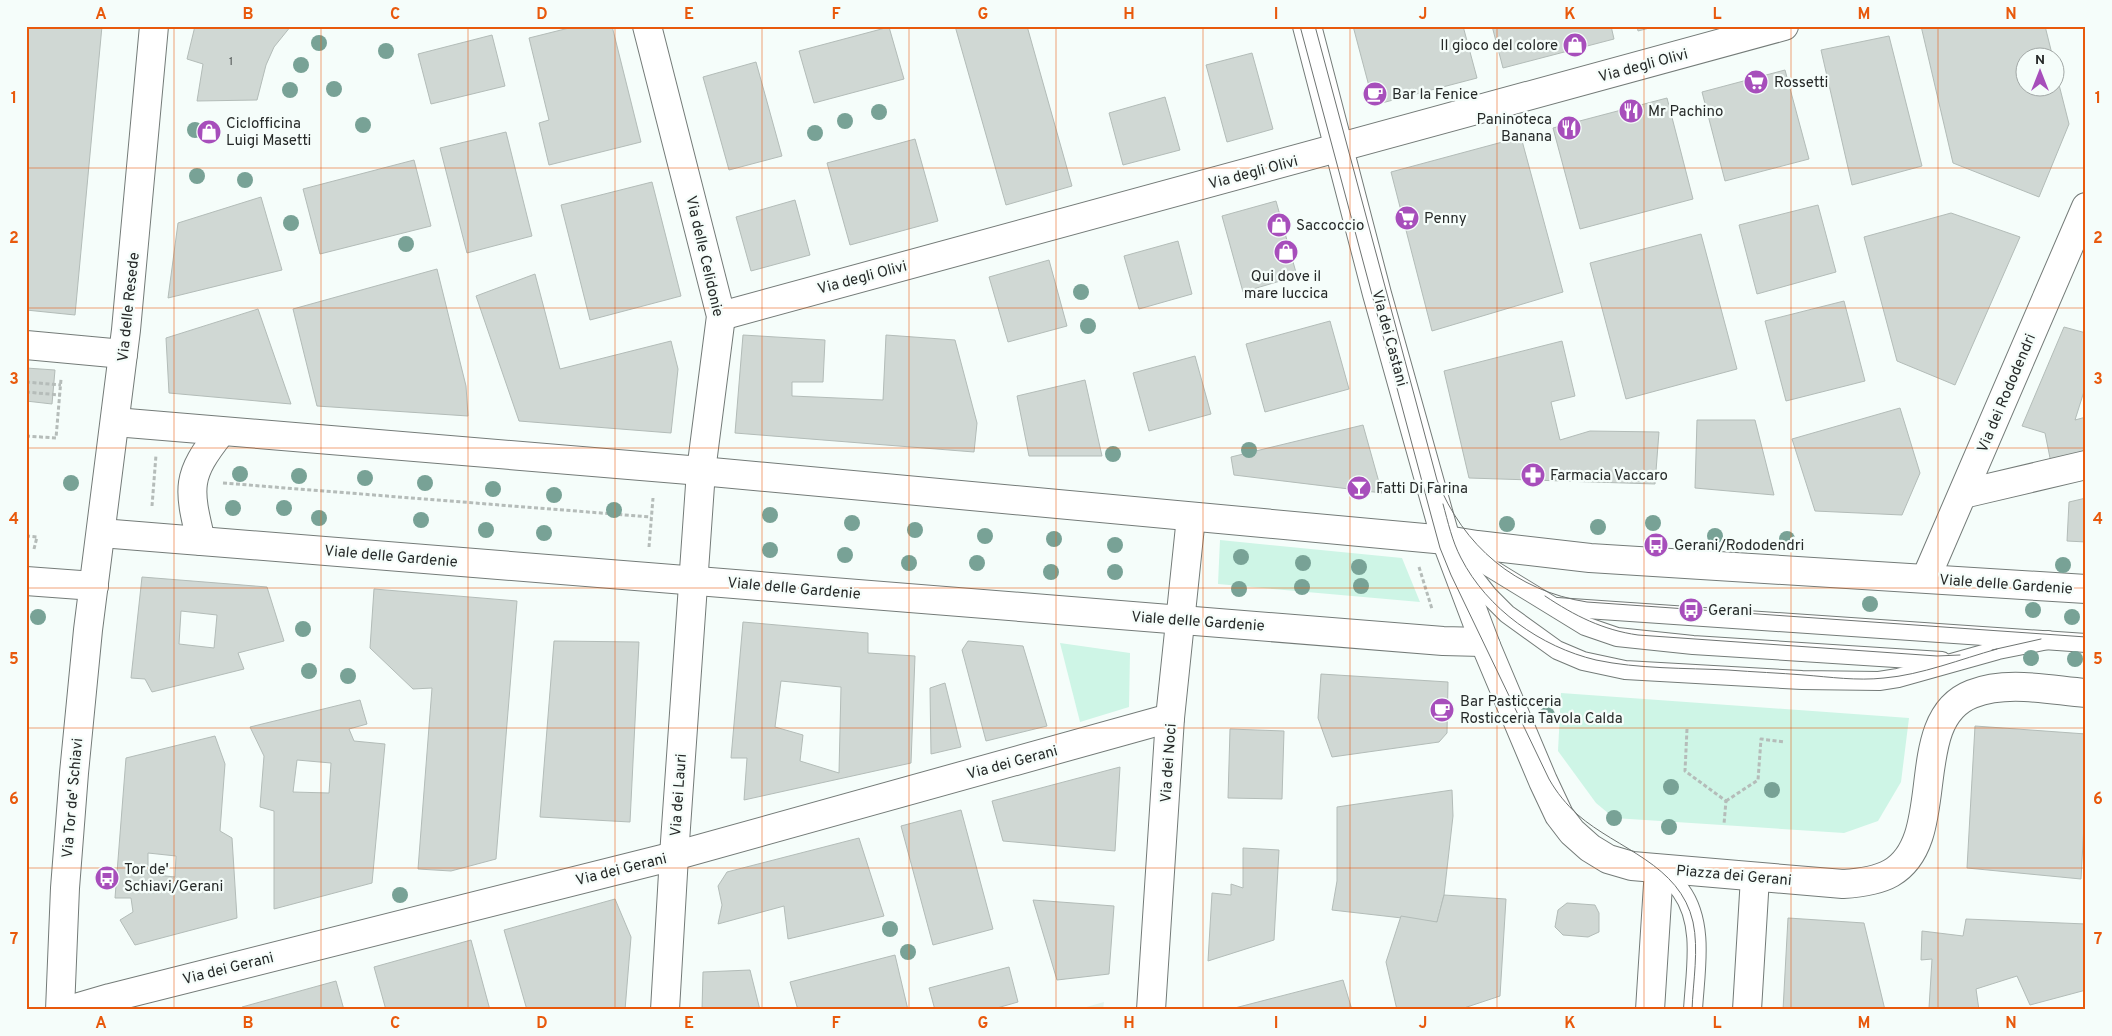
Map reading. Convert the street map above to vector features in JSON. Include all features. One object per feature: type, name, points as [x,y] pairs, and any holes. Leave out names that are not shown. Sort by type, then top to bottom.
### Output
[{"type":"street","name":"Via delle Resede","points":[[94,586],[123,354],[154,26]]},
{"type":"street","name":"Via delle Celidonie","points":[[647,26],[721,316],[702,471],[694,580]]},
{"type":"street","name":"Via dei Castani","points":[[1307,26],[1446,540],[1486,646]]},
{"type":"street","name":"Via degli Olivi","points":[[721,316],[1784,26]]},
{"type":"street","name":"Via dei Rododendri","points":[[1926,578],[2086,207]]},
{"type":"street","points":[[26,344],[123,354]]},
{"type":"street","points":[[115,422],[702,471],[1446,540],[1580,557],[1926,578]]},
{"type":"street","points":[[201,540],[196,520],[192,481],[201,458],[220,432]]},
{"type":"street","points":[[1963,494],[2086,465]]},
{"type":"street","name":"Via dei Noci","points":[[1151,1010],[1170,718],[1191,517]]},
{"type":"street","name":"Viale delle Gardenie","points":[[101,533],[1443,641],[1482,642],[1486,646]]},
{"type":"street","name":"Viale delle Gardenie","points":[[1926,578],[2086,589]]},
{"type":"street","name":"Via dei Lauri","points":[[665,1010],[694,580]]},
{"type":"street","points":[[26,581],[94,586]]},
{"type":"street","name":"Via Tor de' Schiavi","points":[[60,1010],[65,888],[74,773],[94,586]]},
{"type":"street","name":"Piazza dei Gerani","points":[[1486,646],[1549,795],[1565,824],[1581,840],[1608,859],[1632,866],[1755,877],[1848,884],[1890,874],[1900,867],[1912,852],[1920,830],[1934,746],[1941,722],[1958,702],[1966,696],[1983,690],[2014,687],[2086,692]]},
{"type":"street","name":"Via dei Gerani","points":[[69,1010],[110,998],[674,856],[1170,718]]},
{"type":"street","points":[[1650,1010],[1659,869]]},
{"type":"street","points":[[1747,1010],[1755,877]]},
{"type":"lane","points":[[1446,540],[1585,626],[1617,637],[1786,651],[1958,662]]},
{"type":"lane","points":[[1446,540],[1488,596],[1523,627],[1564,654],[1625,670],[1853,682],[1890,680],[1998,650],[2048,640]]},
{"type":"lane","points":[[1554,607],[2086,643]]},
{"type":"lane","points":[[1659,869],[1681,891],[1694,921],[1696,941],[1693,1010]]},
{"type":"path","points":[[26,436],[56,438],[62,372]]},
{"type":"path","points":[[26,382],[61,385]]},
{"type":"path","points":[[26,392],[60,395]]},
{"type":"path","points":[[152,516],[157,451]]},
{"type":"path","points":[[221,483],[651,517]]},
{"type":"path","points":[[648,554],[653,491]]},
{"type":"path","points":[[26,536],[37,537],[34,549]]},
{"type":"path","points":[[1418,566],[1435,618]]},
{"type":"path","points":[[1687,729],[1685,771],[1726,801]]},
{"type":"path","points":[[1726,801],[1758,780],[1761,739],[1784,742]]},
{"type":"path","points":[[1724,824],[1726,801]]},
{"type":"shaded area","points":[[1104,1002],[1103,1010],[1076,1010]]},
{"type":"green space","points":[[1220,540],[1402,558],[1420,602],[1218,584]]},
{"type":"green space","points":[[1060,643],[1130,653],[1129,707],[1080,722]]},
{"type":"green space","points":[[1561,693],[1909,718],[1901,782],[1878,821],[1844,833],[1614,818],[1596,803],[1558,751]]},
{"type":"building","points":[[27,26],[102,26],[75,315],[26,310]]},
{"type":"building","points":[[195,26],[291,26],[274,47],[266,65],[257,100],[197,101],[203,64],[187,59]]},
{"type":"building","points":[[577,26],[612,26],[641,142],[549,165],[539,123],[549,120],[529,38]]},
{"type":"building","points":[[955,26],[1027,26],[1072,186],[1006,205]]},
{"type":"building","points":[[1353,26],[1463,26],[1477,78],[1374,105]]},
{"type":"building","points":[[1492,26],[1611,26],[1614,39],[1503,68]]},
{"type":"building","points":[[1637,26],[1657,26],[1638,31]]},
{"type":"building","points":[[1921,26],[2045,26],[2050,48],[2014,48],[2014,98],[2062,98],[2069,124],[2039,197],[1953,163]]},
{"type":"building","points":[[889,27],[904,79],[814,103],[799,51]]},
{"type":"building","points":[[492,35],[505,86],[431,104],[418,54]]},
{"type":"building","points":[[1889,36],[1922,166],[1852,185],[1821,50]]},
{"type":"building","points":[[1252,53],[1273,129],[1227,142],[1206,65]]},
{"type":"building","points":[[756,62],[782,156],[729,170],[703,77]]},
{"type":"building","points":[[1785,70],[1809,159],[1725,181],[1702,92]]},
{"type":"building","points":[[1165,97],[1180,150],[1123,165],[1109,113]]},
{"type":"building","points":[[1667,98],[1693,199],[1580,229],[1553,128]]},
{"type":"building","points":[[506,132],[532,236],[467,253],[440,148]]},
{"type":"building","points":[[1521,137],[1563,292],[1432,331],[1391,172]]},
{"type":"building","points":[[915,139],[938,221],[850,245],[827,163]]},
{"type":"building","points":[[414,160],[431,226],[320,254],[303,189]]},
{"type":"building","points":[[652,182],[681,296],[590,320],[561,205]]},
{"type":"building","points":[[261,197],[282,270],[168,298],[178,223]]},
{"type":"building","points":[[795,200],[810,255],[751,271],[736,217]]},
{"type":"building","points":[[1276,201],[1297,276],[1243,292],[1222,216]]},
{"type":"building","points":[[1818,205],[1836,272],[1757,294],[1739,225]]},
{"type":"building","points":[[1951,213],[2020,237],[1955,385],[1897,361],[1864,237]]},
{"type":"building","points":[[1701,234],[1737,369],[1626,399],[1590,263]]},
{"type":"building","points":[[1178,241],[1192,294],[1139,309],[1124,256]]},
{"type":"building","points":[[1049,260],[1067,326],[1008,342],[989,277]]},
{"type":"building","points":[[437,269],[466,386],[468,416],[317,406],[293,309]]},
{"type":"building","points":[[535,274],[560,369],[671,341],[678,369],[671,433],[519,421],[476,296]]},
{"type":"building","points":[[1844,301],[1865,381],[1786,401],[1765,321]]},
{"type":"building","points":[[258,309],[291,404],[169,393],[166,338]]},
{"type":"building","points":[[1330,321],[1349,389],[1265,412],[1246,344]]},
{"type":"building","points":[[2064,327],[2086,333],[2086,385],[2075,420],[2086,417],[2086,454],[2051,463],[2045,433],[2022,426]]},
{"type":"building","points":[[743,335],[825,340],[823,382],[792,382],[792,396],[883,400],[886,335],[955,340],[977,423],[974,452],[735,433]]},
{"type":"building","points":[[1562,341],[1575,396],[1551,402],[1560,440],[1590,431],[1659,432],[1655,484],[1469,478],[1444,371]]},
{"type":"building","points":[[1195,356],[1211,414],[1149,431],[1133,373]]},
{"type":"building","points":[[26,368],[55,370],[52,404],[26,401]]},
{"type":"building","points":[[1085,380],[1102,456],[1029,456],[1017,396]]},
{"type":"building","points":[[1900,408],[1920,473],[1902,515],[1815,511],[1792,439]]},
{"type":"building","points":[[1697,420],[1755,420],[1774,495],[1695,488]]},
{"type":"building","points":[[1363,425],[1382,493],[1234,475],[1231,457]]},
{"type":"building","points":[[2086,498],[2086,542],[2067,541],[2069,502]]},
{"type":"building","points":[[142,577],[267,587],[284,641],[238,653],[244,669],[152,692],[145,679],[131,678]],"holes":[[[181,611],[217,615],[214,648],[179,644]]]},
{"type":"building","points":[[374,589],[517,601],[496,859],[451,871],[418,869],[432,688],[413,689],[370,648]]},
{"type":"building","points":[[743,622],[868,633],[868,653],[915,656],[911,763],[744,800],[747,758],[731,758]],"holes":[[[781,681],[841,687],[839,773],[800,761],[803,735],[775,727]]]},
{"type":"building","points":[[554,641],[639,642],[630,822],[540,817]]},
{"type":"building","points":[[968,641],[1023,646],[1047,726],[986,741],[962,650]]},
{"type":"building","points":[[1321,674],[1448,682],[1447,733],[1439,742],[1332,757],[1318,718]]},
{"type":"building","points":[[945,683],[961,747],[931,754],[930,688]]},
{"type":"building","points":[[360,700],[367,724],[349,729],[354,741],[385,744],[372,883],[274,909],[274,811],[260,807],[264,756],[250,727]],"holes":[[[297,760],[331,763],[329,793],[293,792]]]},
{"type":"building","points":[[1975,726],[2086,734],[2086,788],[2081,879],[1967,868]]},
{"type":"building","points":[[1230,729],[1284,731],[1282,799],[1228,798]]},
{"type":"building","points":[[215,736],[225,764],[220,831],[232,838],[237,918],[135,945],[120,920],[133,912],[131,898],[115,898],[126,758]],"holes":[[[148,853],[176,856],[175,877],[148,874]]]},
{"type":"building","points":[[1120,767],[1115,851],[1003,841],[992,801]]},
{"type":"building","points":[[1452,790],[1453,816],[1444,895],[1437,922],[1332,910],[1337,881],[1337,807]]},
{"type":"building","points":[[961,810],[993,929],[933,945],[901,826]]},
{"type":"building","points":[[859,838],[884,916],[788,939],[784,906],[718,924],[722,905],[718,886],[727,872]]},
{"type":"building","points":[[1243,848],[1279,850],[1274,940],[1208,961],[1212,893],[1231,895],[1231,884],[1243,888]]},
{"type":"building","points":[[1444,895],[1506,899],[1500,996],[1458,1010],[1426,1010],[1424,1008],[1397,1010],[1386,962],[1401,916],[1437,922]]},
{"type":"building","points":[[615,899],[631,937],[625,1010],[527,1010],[504,930]]},
{"type":"building","points":[[1033,900],[1114,906],[1109,974],[1057,980]]},
{"type":"building","points":[[1567,903],[1595,905],[1599,913],[1599,932],[1588,937],[1563,935],[1555,927],[1558,910]]},
{"type":"building","points":[[1788,918],[1864,923],[1885,1010],[1783,1010]]},
{"type":"building","points":[[1966,919],[2086,924],[2086,990],[2030,1005],[2017,976],[1976,989],[1979,1010],[1932,1010],[1929,1008],[1932,959],[1921,960],[1922,931],[1963,936]]},
{"type":"building","points":[[471,940],[490,1010],[386,1010],[374,967]]},
{"type":"building","points":[[895,955],[908,1010],[798,1010],[790,982]]},
{"type":"building","points":[[1009,967],[1018,1002],[990,1010],[935,1010],[929,988]]},
{"type":"building","points":[[750,970],[760,1010],[702,1010],[703,972]]},
{"type":"building","points":[[1343,980],[1352,1010],[1227,1010]]},
{"type":"building","points":[[336,981],[344,1010],[243,1010],[242,1007]]},
{"type":"tram line","points":[[1300,26],[1440,548],[1451,575],[1555,789],[1578,815],[1661,872],[1675,886],[1686,902],[1693,922],[1696,943],[1692,1010]]},
{"type":"tram line","points":[[1315,26],[1437,480],[1448,504],[1461,525],[1477,545],[1495,562],[1537,588],[1587,602],[2086,637]]},
{"type":"tram line","points":[[1443,504],[1458,552],[1485,594],[1518,623],[1536,635],[1555,646],[1596,660],[1645,667],[1874,679],[1927,670],[1997,649]]},
{"type":"tram line","points":[[1545,596],[1567,610],[1601,626],[1638,635],[1937,656],[1960,655]]},
{"type":"tram line","points":[[1992,650],[2041,639]]},
{"type":"place","name":"Il gioco del colore","points":[[1575,45]]},
{"type":"place","name":"Rossetti","points":[[1756,82]]},
{"type":"place","name":"Bar la Fenice","points":[[1375,94]]},
{"type":"place","name":"Mr Pachino","points":[[1631,111]]},
{"type":"place","name":"Paninoteca Banana","points":[[1569,128]]},
{"type":"place","name":"Ciclofficina Luigi Masetti","points":[[209,132]]},
{"type":"place","name":"Penny","points":[[1407,218]]},
{"type":"place","name":"Saccoccio","points":[[1279,225]]},
{"type":"place","name":"Qui dove il mare luccica","points":[[1286,252]]},
{"type":"place","name":"Farmacia Vaccaro","points":[[1533,475]]},
{"type":"place","name":"Fatti Di Farina","points":[[1359,488]]},
{"type":"place","name":"Gerani/Rododendri","points":[[1656,545]]},
{"type":"place","name":"Gerani","points":[[1691,610]]},
{"type":"place","name":"Bar Pasticceria Rosticceria Tavola Calda","points":[[1442,710]]},
{"type":"place","name":"Tor de' Schiavi/Gerani","points":[[107,878]]}]
